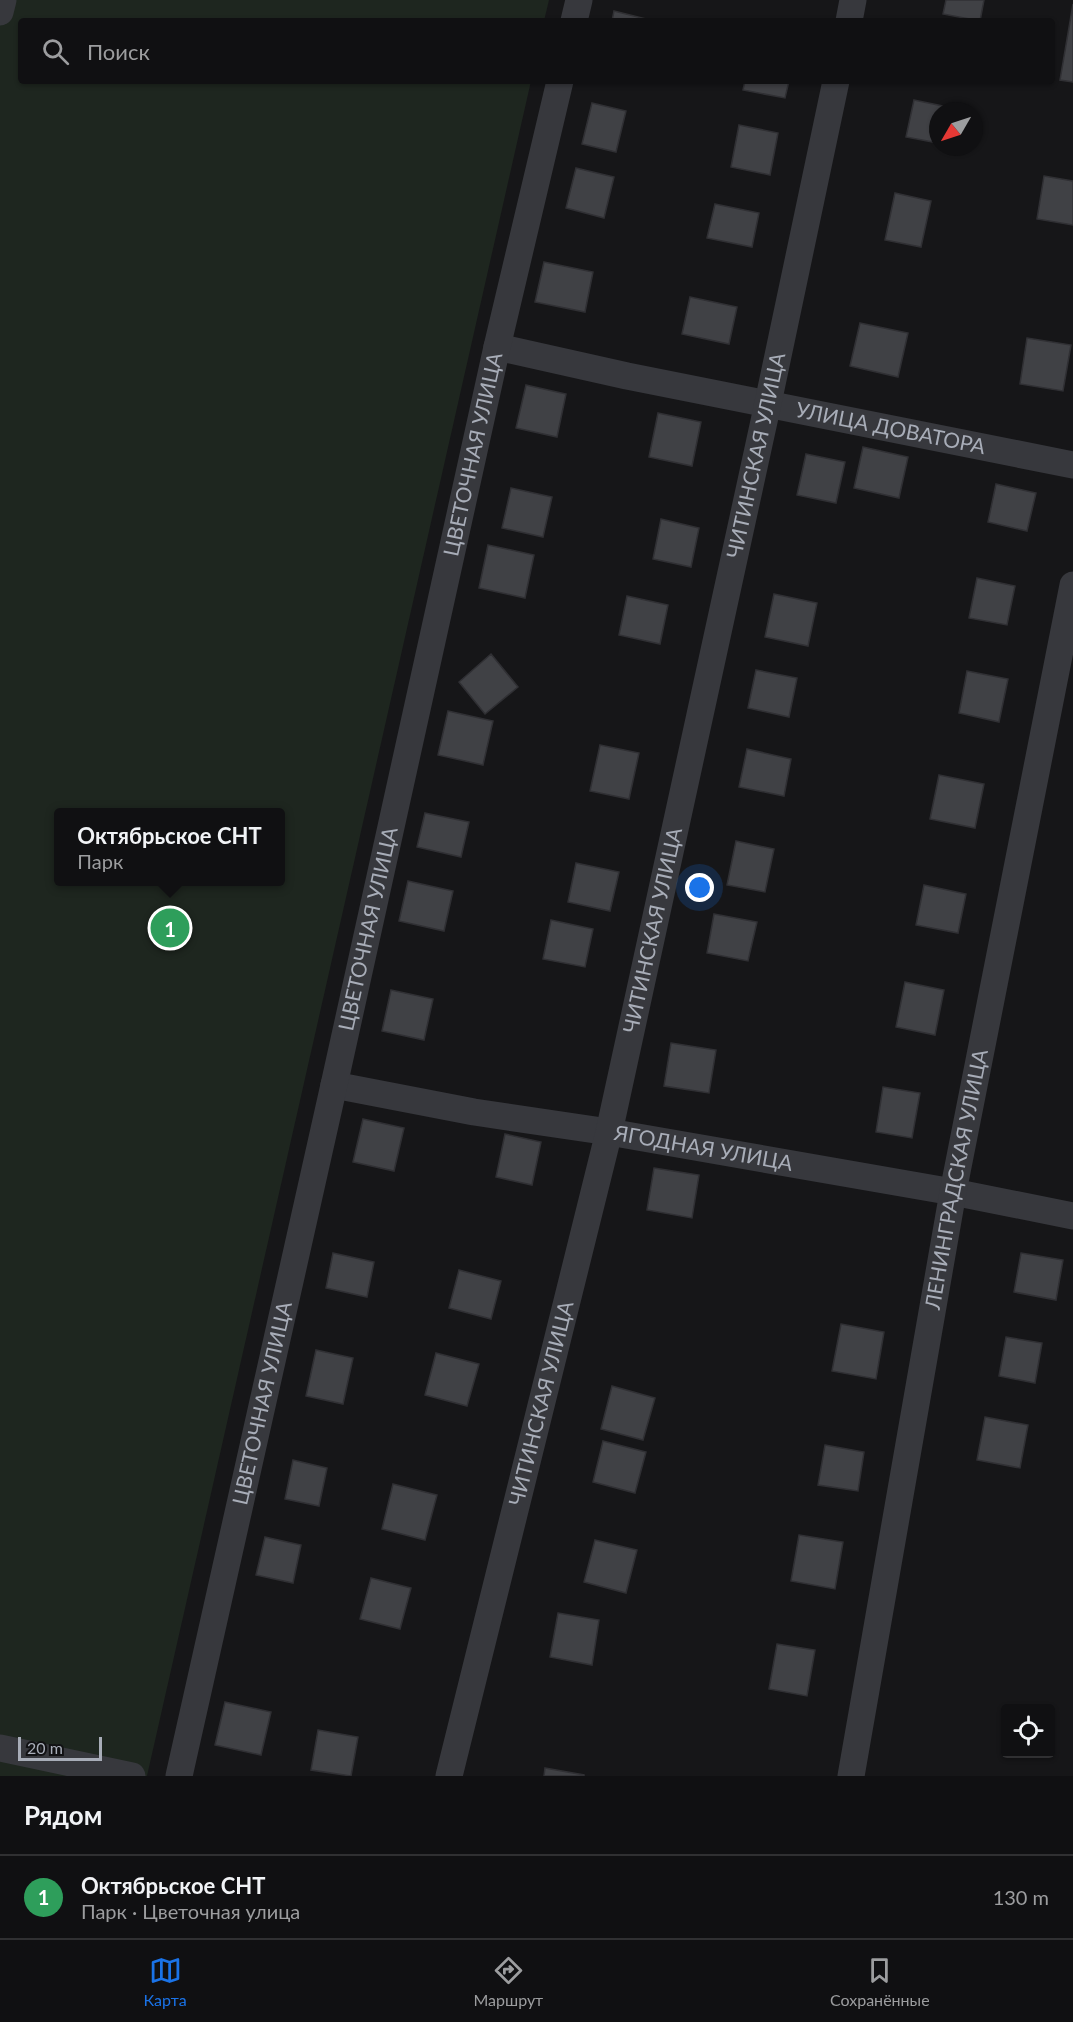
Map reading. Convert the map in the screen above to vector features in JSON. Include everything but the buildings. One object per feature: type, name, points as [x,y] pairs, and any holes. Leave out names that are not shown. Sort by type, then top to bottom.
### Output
[{"type":"street","points":[[0,12],[3,0]]},
{"type":"street","points":[[575,18],[579,0]]},
{"type":"street","points":[[850,18],[853,0]]},
{"type":"street","name":"ЦВЕТОЧНАЯ УЛИЦА","points":[[179,1776],[497,347],[559,84]]},
{"type":"street","name":"ЧИТИНСКАЯ УЛИЦА","points":[[449,1776],[609,1132],[835,84]]},
{"type":"street","name":"УЛИЦА ДОВАТОРА","points":[[497,347],[627,376],[1073,465]]},
{"type":"street","name":"ЛЕНИНГРАДСКАЯ УЛИЦА","points":[[851,1776],[954,1192],[1073,585]]},
{"type":"street","name":"ЯГОДНАЯ УЛИЦА","points":[[334,1085],[474,1112],[609,1132],[954,1192],[1073,1216]]},
{"type":"street","points":[[0,1748],[132,1776]]},
{"type":"shaded area","points":[[0,0],[549,0],[545,18],[18,18],[18,84],[530,84],[147,1776],[0,1776]]},
{"type":"place","name":"Октябрьское СНТ","points":[[170,928]]}]
